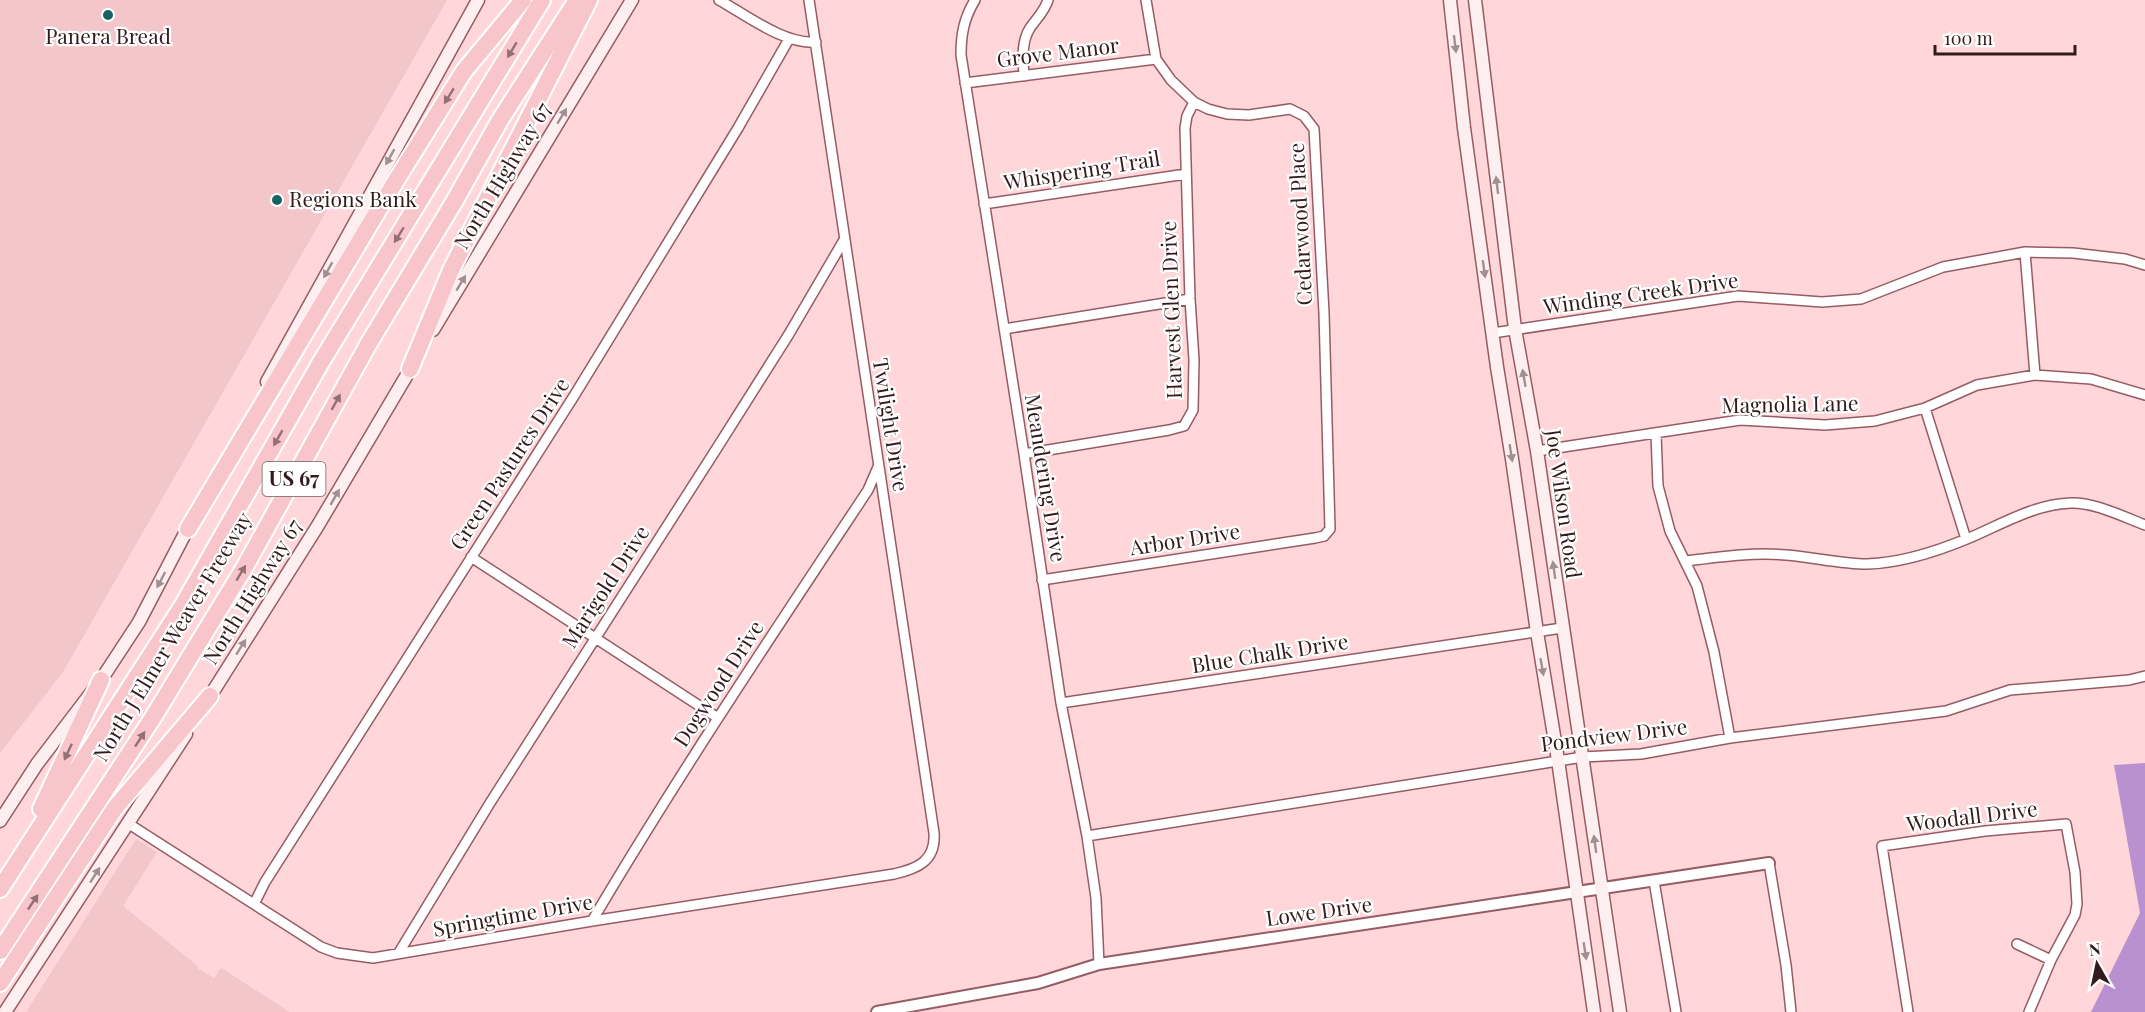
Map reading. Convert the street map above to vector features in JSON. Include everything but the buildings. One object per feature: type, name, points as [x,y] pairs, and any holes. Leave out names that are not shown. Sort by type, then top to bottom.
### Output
[{"type":"highway","points":[[188,529],[377,212],[465,71],[524,0]]},
{"type":"highway","name":"North J Elmer Weaver Freeway","points":[[3,885],[183,605],[321,362],[542,0]]},
{"type":"highway","name":"North J Elmer Weaver Freeway","points":[[0,951],[153,719],[243,570],[369,344],[500,120],[577,0]]},
{"type":"highway","points":[[410,369],[451,270],[589,0]]},
{"type":"highway","points":[[3,885],[33,827],[101,680]]},
{"type":"highway","points":[[0,983],[115,808],[210,696]]},
{"type":"main road","points":[[0,821],[36,764],[101,680],[139,621],[478,0]]},
{"type":"main road","name":"North Highway 67","points":[[5,1012],[129,824],[317,527],[632,0]]},
{"type":"main road","name":"Joe Wilson Road","points":[[1450,0],[1464,128],[1493,333],[1594,1012]]},
{"type":"main road","name":"Joe Wilson Road","points":[[1475,0],[1515,329],[1537,451],[1620,1012]]},
{"type":"street","points":[[719,0],[789,39],[807,43],[816,42]]},
{"type":"street","name":"Twilight Drive","points":[[809,0],[878,467],[912,676],[934,833],[935,843],[930,854]]},
{"type":"street","name":"Meandering Drive","points":[[975,0],[964,20],[961,55],[1061,704],[1087,836],[1096,898],[1099,964]]},
{"type":"street","points":[[1024,76],[1023,46],[1029,30],[1045,11],[1048,0]]},
{"type":"street","name":"Cedarwood Place","points":[[1146,0],[1156,58],[1171,80],[1194,102],[1227,114],[1249,115],[1290,109],[1304,116],[1314,129],[1324,313],[1330,529]]},
{"type":"street","name":"Green Pastures Drive","points":[[254,904],[265,882],[446,600],[639,291],[789,39]]},
{"type":"street","name":"Grove Manor","points":[[965,83],[1156,58]]},
{"type":"street","name":"Harvest Glen Drive","points":[[1024,454],[1184,426],[1193,410],[1194,360],[1185,128],[1187,116],[1194,102]]},
{"type":"street","name":"Whispering Trail","points":[[984,204],[1186,174]]},
{"type":"street","name":"Marigold Drive","points":[[398,954],[490,803],[789,334],[844,240]]},
{"type":"street","points":[[2025,252],[2035,375]]},
{"type":"street","name":"Winding Creek Drive","points":[[1493,333],[1738,296],[1822,302],[1861,299],[1943,267],[2025,252],[2073,253],[2125,259],[2145,265]]},
{"type":"street","points":[[1004,328],[1190,298]]},
{"type":"street","name":"Magnolia Lane","points":[[1537,451],[1740,420],[1825,425],[1875,421],[1925,408],[1977,385],[2035,375],[2091,379],[2145,394]]},
{"type":"street","points":[[1925,408],[1966,539]]},
{"type":"street","points":[[1656,434],[1658,486],[1670,531],[1697,586],[1714,652],[1730,738]]},
{"type":"street","name":"Dogwood Drive","points":[[592,921],[633,851],[718,718],[868,490],[878,467]]},
{"type":"street","points":[[1686,561],[1756,554],[1788,555],[1868,564],[1915,557],[1966,539],[2032,509],[2072,502],[2101,508],[2145,525]]},
{"type":"street","name":"Arbor Drive","points":[[1042,580],[1315,538],[1324,536],[1330,529]]},
{"type":"street","points":[[471,557],[718,718]]},
{"type":"street","name":"Blue Chalk Drive","points":[[1061,704],[1562,628]]},
{"type":"street","name":"Pondview Drive","points":[[1087,836],[1558,760],[1641,754],[1730,738],[1946,711],[2010,690],[2129,680],[2145,675]]},
{"type":"street","name":"Springtime Drive","points":[[129,824],[321,947],[337,953],[373,958],[894,874],[913,870],[923,864],[930,854]]},
{"type":"street","name":"Woodall Drive","points":[[1908,1012],[1882,846],[1985,831],[2066,824],[2075,872],[2077,904],[2075,915],[2051,960]]},
{"type":"street","points":[[1769,863],[1791,1012]]},
{"type":"street","name":"Lowe Drive","points":[[877,1012],[914,1009],[1038,983],[1099,964],[1769,863]]},
{"type":"street","points":[[1654,881],[1676,1012]]},
{"type":"street","points":[[2017,944],[2051,960],[2029,1012]]},
{"type":"shaded area","points":[[0,0],[447,0],[63,672],[0,753]]},
{"type":"shaded area","points":[[2145,763],[2145,1012],[2091,1012],[2140,913],[2114,765]]},
{"type":"shaded area","points":[[136,839],[157,852],[123,906],[198,966],[197,968],[214,978],[221,968],[290,1012],[26,1012]]},
{"type":"place","name":"Panera Bread","points":[[108,15]]},
{"type":"place","name":"Regions Bank","points":[[277,200]]}]
